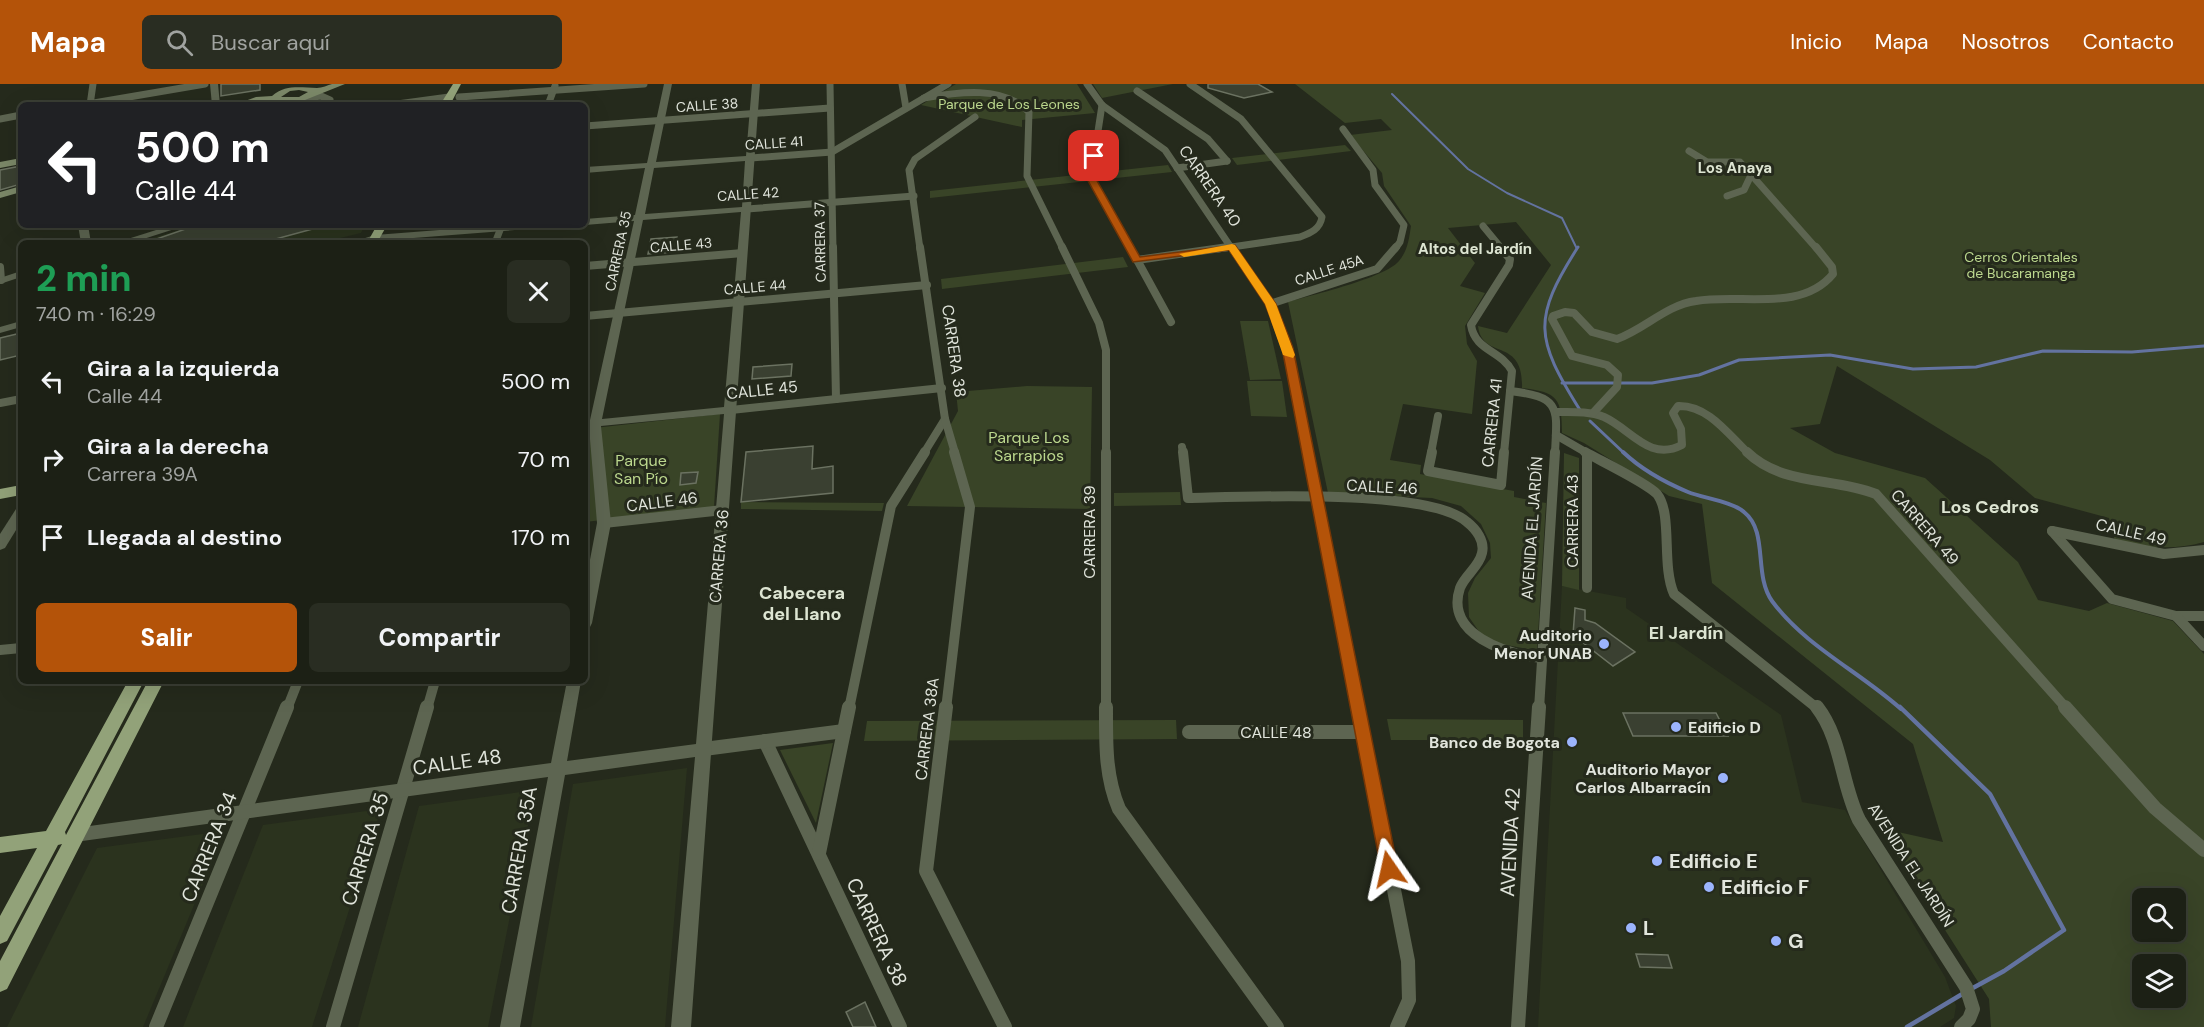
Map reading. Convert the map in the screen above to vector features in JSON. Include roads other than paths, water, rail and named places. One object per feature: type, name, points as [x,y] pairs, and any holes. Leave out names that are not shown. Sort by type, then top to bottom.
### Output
[{"type":"main road","points":[[273,101],[309,94],[341,84]]},
{"type":"main road","points":[[452,101],[457,84]]},
{"type":"main road","points":[[452,101],[466,84]]},
{"type":"main road","points":[[237,102],[293,88],[309,88],[309,94]]},
{"type":"main road","points":[[273,101],[277,94],[293,88]]},
{"type":"main road","points":[[295,102],[309,94]]},
{"type":"main road","points":[[0,163],[18,160]]},
{"type":"main road","points":[[0,195],[18,190]]},
{"type":"main road","points":[[0,200],[18,196]]},
{"type":"main road","points":[[379,240],[389,228]]},
{"type":"main road","points":[[0,494],[18,491]]},
{"type":"main road","points":[[0,935],[134,684]]},
{"type":"main road","points":[[0,981],[154,684]]},
{"type":"main road","points":[[0,845],[75,835]]},
{"type":"street","points":[[90,102],[93,84]]},
{"type":"street","points":[[102,102],[205,84]]},
{"type":"street","points":[[214,84],[216,102]]},
{"type":"street","points":[[436,102],[554,87],[644,84]]},
{"type":"street","name":"CARRERA 35","points":[[590,424],[620,312],[668,84]]},
{"type":"street","name":"CARRERA 36","points":[[681,1027],[756,84]]},
{"type":"street","name":"CARRERA 37","points":[[830,84],[836,399]]},
{"type":"street","points":[[902,84],[906,108]]},
{"type":"street","name":"CALLE 41","points":[[588,171],[831,152],[948,84]]},
{"type":"street","name":"CARRERA 40","points":[[1087,84],[1102,105],[1160,146],[1177,168],[1270,304],[1287,348],[1408,961],[1409,1000],[1397,1027]]},
{"type":"street","points":[[1137,260],[1300,237],[1319,227],[1322,217],[1241,119],[1190,84]]},
{"type":"street","points":[[549,102],[554,87]]},
{"type":"street","points":[[1137,91],[1209,139],[1227,161],[1177,168]]},
{"type":"street","points":[[309,94],[328,98],[328,102]]},
{"type":"street","name":"CARRERA 39","points":[[924,98],[954,94],[988,94],[1016,101],[1029,112],[1027,176],[1099,323],[1106,350],[1106,756],[1110,788],[1119,809],[1277,1027]]},
{"type":"street","points":[[1102,105],[1091,177],[1171,322]]},
{"type":"street","name":"CALLE 38","points":[[588,126],[830,108]]},
{"type":"street","points":[[0,119],[18,116]]},
{"type":"street","name":"CARRERA 38","points":[[819,853],[891,506],[945,419],[909,170],[915,159],[975,117]]},
{"type":"street","name":"CALLE 45A","points":[[1270,304],[1370,272],[1385,263],[1400,242],[1404,225],[1375,186],[1373,170],[1342,129]]},
{"type":"street","points":[[1593,414],[1618,383],[1613,368],[1572,356],[1552,319],[1553,316],[1565,312],[1574,313],[1592,333],[1617,339],[1683,302],[1801,295],[1823,286],[1830,280],[1832,267],[1738,161],[1730,160],[1719,164],[1709,164],[1689,151]]},
{"type":"street","points":[[1727,196],[1743,192],[1750,186],[1751,175]]},
{"type":"street","name":"CALLE 42","points":[[588,222],[914,196]]},
{"type":"street","name":"CARRERA 41","points":[[1437,416],[1428,471],[1501,485],[1512,371],[1507,360],[1481,348],[1471,332],[1471,325],[1509,265],[1510,259],[1483,226]]},
{"type":"street","points":[[130,240],[170,228]]},
{"type":"street","points":[[379,240],[492,228]]},
{"type":"street","name":"CALLE 43","points":[[588,267],[743,253]]},
{"type":"street","points":[[0,267],[1,281],[18,275]]},
{"type":"street","name":"CALLE 44","points":[[588,316],[927,285]]},
{"type":"street","points":[[0,330],[18,325]]},
{"type":"street","name":"CALLE 45","points":[[590,424],[942,388]]},
{"type":"street","points":[[1510,391],[1539,396],[1554,406],[1557,412]]},
{"type":"street","points":[[0,404],[18,400]]},
{"type":"street","name":"CARRERA 49","points":[[1557,412],[1593,414],[1616,423],[1645,446],[1672,449],[1682,445],[1682,438],[1674,418],[1675,409],[1681,405],[1690,405],[1707,414],[1744,452],[1773,471],[1799,478],[1857,487],[1876,494],[2156,808],[2187,838],[2204,850]]},
{"type":"street","name":"AVENIDA EL JARDÍN","points":[[1541,658],[1553,511],[1557,412]]},
{"type":"street","name":"CARRERA 38A","points":[[945,419],[970,507],[926,871],[1005,1027]]},
{"type":"street","points":[[588,607],[604,523],[590,424]]},
{"type":"street","name":"AVENIDA EL JARDÍN","points":[[1556,435],[1647,487],[1661,498],[1667,580],[1674,594],[1813,702],[1826,716],[1834,734],[1852,806],[1972,1000],[1973,1011],[1968,1022],[1961,1027]]},
{"type":"street","name":"CALLE 46","points":[[1182,447],[1188,498],[1318,498],[1432,505],[1463,518],[1477,531],[1482,544],[1482,553],[1459,591],[1461,613],[1474,633],[1487,644],[1504,652],[1541,658]]},
{"type":"street","name":"CARRERA 43","points":[[1587,454],[1587,588]]},
{"type":"street","name":"CALLE 46","points":[[604,523],[723,510]]},
{"type":"street","points":[[0,545],[18,517]]},
{"type":"street","name":"CALLE 49","points":[[2176,616],[2112,599],[2052,531],[2153,555],[2177,556],[2204,550]]},
{"type":"street","points":[[2176,616],[2204,616]]},
{"type":"street","points":[[2176,616],[2204,645]]},
{"type":"street","points":[[0,650],[18,648]]},
{"type":"street","name":"AVENIDA 42","points":[[1518,1027],[1541,658]]},
{"type":"street","name":"CARRERA 34","points":[[156,1027],[297,684]]},
{"type":"street","name":"CARRERA 35","points":[[333,1027],[434,684]]},
{"type":"street","name":"CARRERA 35A","points":[[510,1027],[573,684]]},
{"type":"street","name":"CALLE 48","points":[[75,835],[844,731]]},
{"type":"street","name":"CALLE 48","points":[[1189,732],[1362,732]]},
{"type":"street","name":"CARRERA 38","points":[[765,741],[900,1027]]},
{"type":"waterway","points":[[1392,94],[1468,169],[1507,193],[1562,218],[1577,249]]},
{"type":"waterway","points":[[1564,383],[1547,346],[1545,328],[1547,311],[1553,293],[1577,249]]},
{"type":"waterway","points":[[1564,383],[1652,383],[1699,375],[1739,360],[1830,355],[1913,369],[1976,367],[2043,351],[2132,352],[2204,346]]},
{"type":"waterway","points":[[1564,383],[1580,410]]},
{"type":"waterway","points":[[1590,421],[1624,453]]},
{"type":"waterway","points":[[1623,452],[1646,470],[1670,484],[1694,494],[1718,500],[1744,512],[1752,520],[1756,531],[1763,579],[1772,601],[1800,632],[1901,709]]},
{"type":"waterway","points":[[1900,707],[1990,794],[2064,930],[2004,971],[1971,989]]},
{"type":"waterway","points":[[1907,1027],[1964,993]]},
{"type":"place","name":"Auditorio Menor UNAB","points":[[1604,644]]},
{"type":"place","name":"Edificio D","points":[[1676,727]]},
{"type":"place","name":"Banco de Bogota","points":[[1572,742]]},
{"type":"place","name":"Auditorio Mayor Carlos Albarracín","points":[[1723,778]]},
{"type":"place","name":"Edificio E","points":[[1657,861]]},
{"type":"place","name":"Edificio F","points":[[1709,887]]},
{"type":"place","name":"L","points":[[1631,928]]},
{"type":"place","name":"G","points":[[1776,941]]},
{"type":"district","name":"Los Anaya","points":[[1735,168]]},
{"type":"district","name":"Altos del Jardín","points":[[1475,249]]},
{"type":"district","name":"Los Cedros","points":[[1990,507]]},
{"type":"district","name":"Cabecera del Llano","points":[[802,603]]},
{"type":"district","name":"El Jardín","points":[[1686,633]]},
{"type":"park label","name":"Parque de Los Leones","points":[[1009,104]]},
{"type":"park label","name":"Cerros Orientales de Bucaramanga","points":[[2021,266]]},
{"type":"park label","name":"Parque Los Sarrapios","points":[[1029,446]]},
{"type":"park label","name":"Parque San Pío","points":[[641,469]]}]
